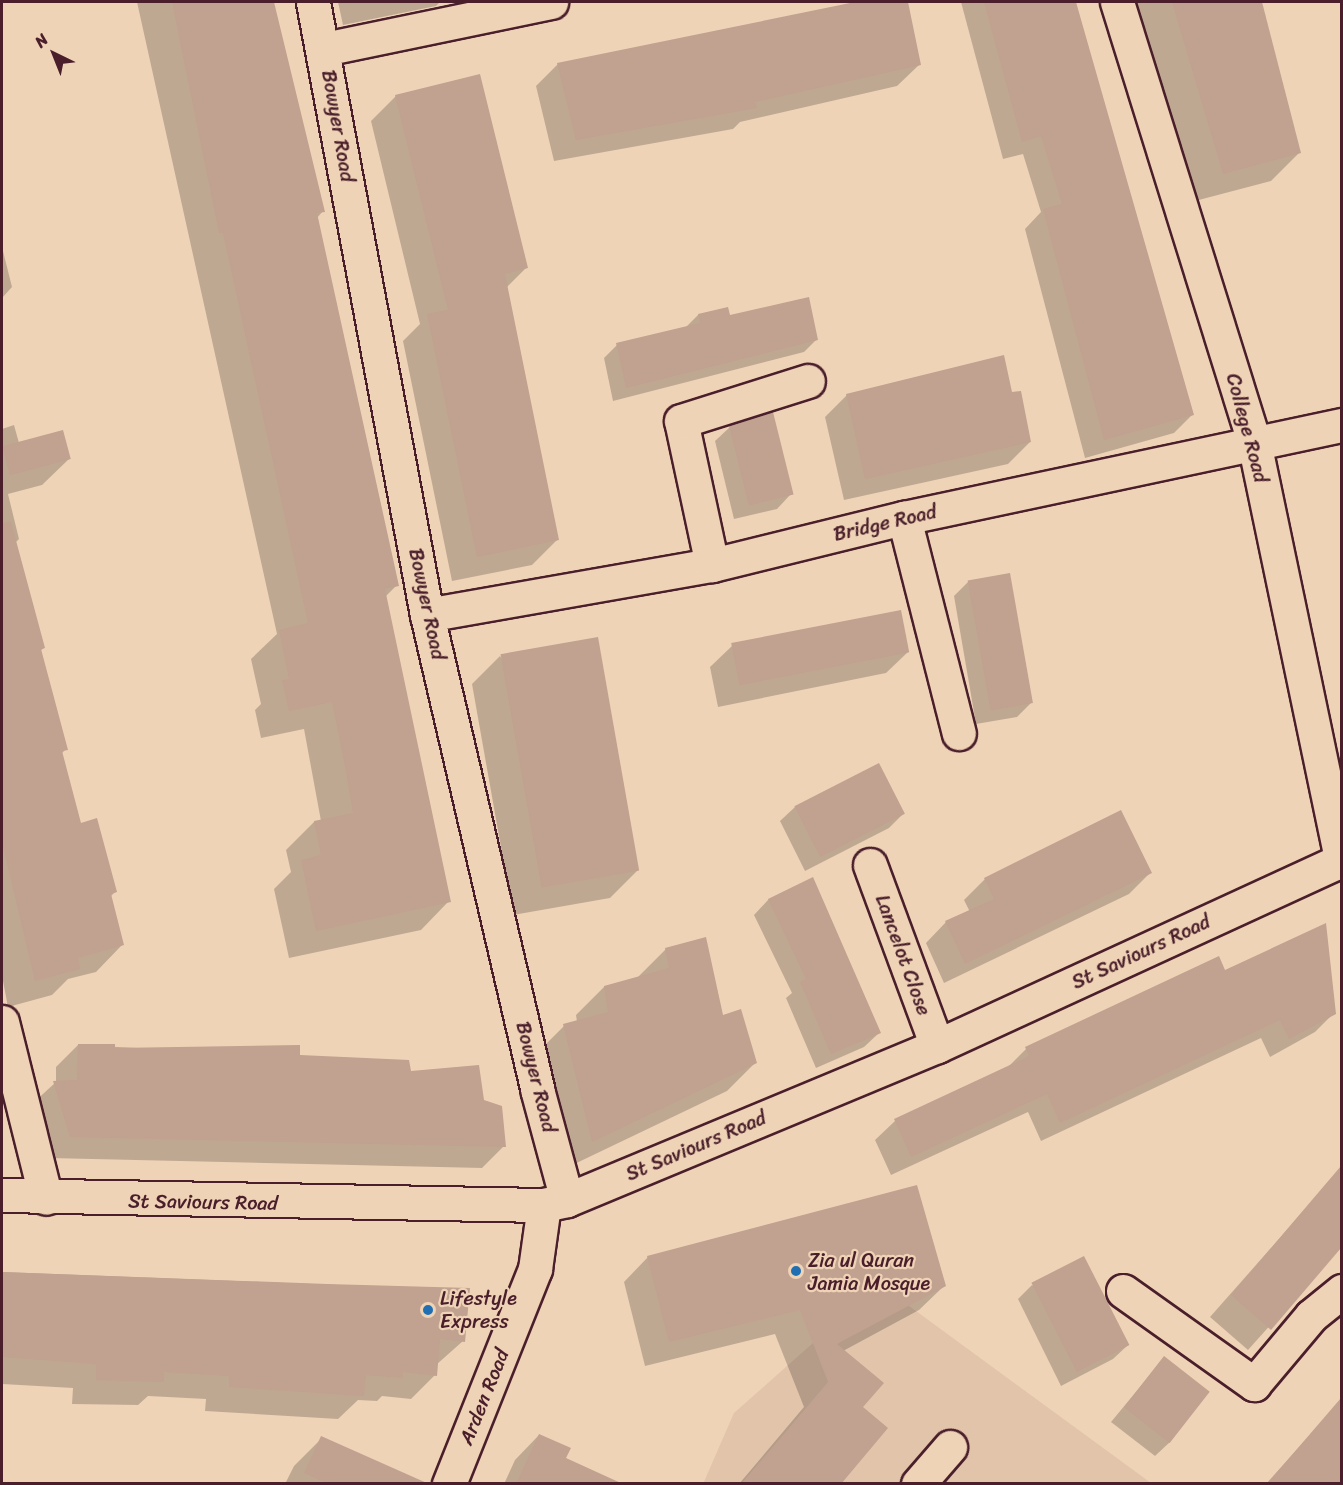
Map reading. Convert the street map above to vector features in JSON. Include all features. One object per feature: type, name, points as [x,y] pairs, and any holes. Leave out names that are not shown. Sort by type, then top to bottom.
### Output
[{"type":"street","name":"Bowyer Road","points":[[313,2],[324,49],[428,615],[537,1089],[555,1203]]},
{"type":"street","points":[[324,49],[551,2]]},
{"type":"street","name":"College Road","points":[[1117,2],[1254,442],[1341,861]]},
{"type":"street","points":[[712,565],[686,459],[681,421],[808,381]]},
{"type":"street","name":"Bridge Road","points":[[428,615],[712,565],[904,518],[1341,424]]},
{"type":"street","points":[[904,518],[959,733]]},
{"type":"street","name":"St Saviours Road","points":[[2,1195],[46,1198],[555,1203],[937,1046],[1341,861]]},
{"type":"street","name":"Lancelot Close","points":[[870,865],[937,1046]]},
{"type":"street","points":[[2,1022],[46,1198]]},
{"type":"street","name":"Arden Road","points":[[449,1484],[535,1269],[555,1203]]},
{"type":"street","points":[[1123,1291],[1254,1384],[1311,1316],[1341,1291]]},
{"type":"street","points":[[918,1484],[950,1447]]},
{"type":"shaded area","points":[[901,1300],[1151,1483],[703,1484],[734,1413],[822,1335]]},
{"type":"building","points":[[172,2],[274,2],[325,212],[317,213],[399,586],[385,589],[451,902],[316,931],[301,860],[321,855],[314,821],[353,813],[332,702],[289,711],[282,680],[289,679],[279,630],[308,623],[223,233],[219,233]]},
{"type":"building","points":[[855,2],[908,2],[921,65],[755,102],[757,108],[576,140],[557,63]]},
{"type":"building","points":[[984,2],[1076,2],[1194,415],[1104,440],[1043,209],[1062,204],[1041,136],[1022,142]]},
{"type":"building","points":[[1172,2],[1262,2],[1301,153],[1223,174]]},
{"type":"building","points":[[480,74],[528,268],[505,274],[559,540],[477,557],[427,314],[448,310],[395,95]]},
{"type":"building","points":[[809,297],[818,340],[626,388],[616,343],[700,323],[698,314],[728,307],[730,315]]},
{"type":"building","points":[[1004,355],[1012,392],[1021,391],[1031,442],[865,479],[846,394]]},
{"type":"building","points":[[773,412],[794,494],[749,506],[728,423]]},
{"type":"building","points":[[63,430],[71,459],[10,475],[2,446]]},
{"type":"building","points":[[11,522],[45,648],[41,649],[68,750],[62,751],[81,823],[97,818],[117,892],[111,894],[124,945],[78,958],[80,969],[35,981],[2,842],[2,523]]},
{"type":"building","points":[[1010,573],[1033,703],[991,710],[968,580]]},
{"type":"building","points":[[901,610],[909,652],[739,685],[731,643]]},
{"type":"building","points":[[598,637],[639,870],[542,888],[501,654]]},
{"type":"building","points":[[879,763],[905,814],[820,857],[794,806]]},
{"type":"building","points":[[1121,810],[1152,873],[965,964],[945,921],[994,899],[984,878]]},
{"type":"building","points":[[813,877],[881,1033],[831,1054],[800,982],[806,979],[768,899]]},
{"type":"building","points":[[1326,923],[1336,1014],[1289,1039],[1280,1020],[1060,1123],[1047,1094],[911,1157],[894,1119],[1029,1056],[1025,1047],[1219,956],[1225,970]]},
{"type":"building","points":[[706,937],[723,1015],[741,1009],[757,1063],[592,1142],[563,1024],[608,1012],[604,986],[669,968],[665,948]]},
{"type":"building","points":[[78,1044],[115,1044],[115,1048],[300,1045],[300,1055],[409,1060],[411,1071],[479,1065],[484,1100],[502,1106],[506,1147],[70,1137],[53,1081],[77,1080]]},
{"type":"building","points":[[1341,1166],[1341,1248],[1271,1330],[1231,1295]]},
{"type":"building","name":"Zia ul Quran Jamia Mosque","points":[[917,1185],[946,1286],[837,1344],[884,1383],[863,1407],[888,1428],[841,1484],[741,1484],[828,1382],[800,1310],[669,1342],[647,1256]]},
{"type":"building","points":[[1084,1256],[1129,1345],[1077,1372],[1031,1283]]},
{"type":"building","points":[[2,1272],[470,1288],[465,1342],[440,1339],[437,1376],[403,1372],[403,1378],[366,1375],[364,1396],[229,1387],[229,1376],[164,1372],[164,1382],[96,1380],[96,1364],[2,1357]]},
{"type":"building","points":[[1164,1356],[1210,1392],[1170,1443],[1124,1407]]},
{"type":"building","points":[[1341,1398],[1341,1484],[1267,1484]]},
{"type":"building","points":[[539,1434],[571,1448],[566,1458],[623,1484],[516,1484]]},
{"type":"building","points":[[321,1436],[429,1484],[328,1484],[304,1473]]},
{"type":"place","name":"Zia ul Quran Jamia Mosque","points":[[796,1271]]},
{"type":"place","name":"Lifestyle Express","points":[[428,1310]]}]
